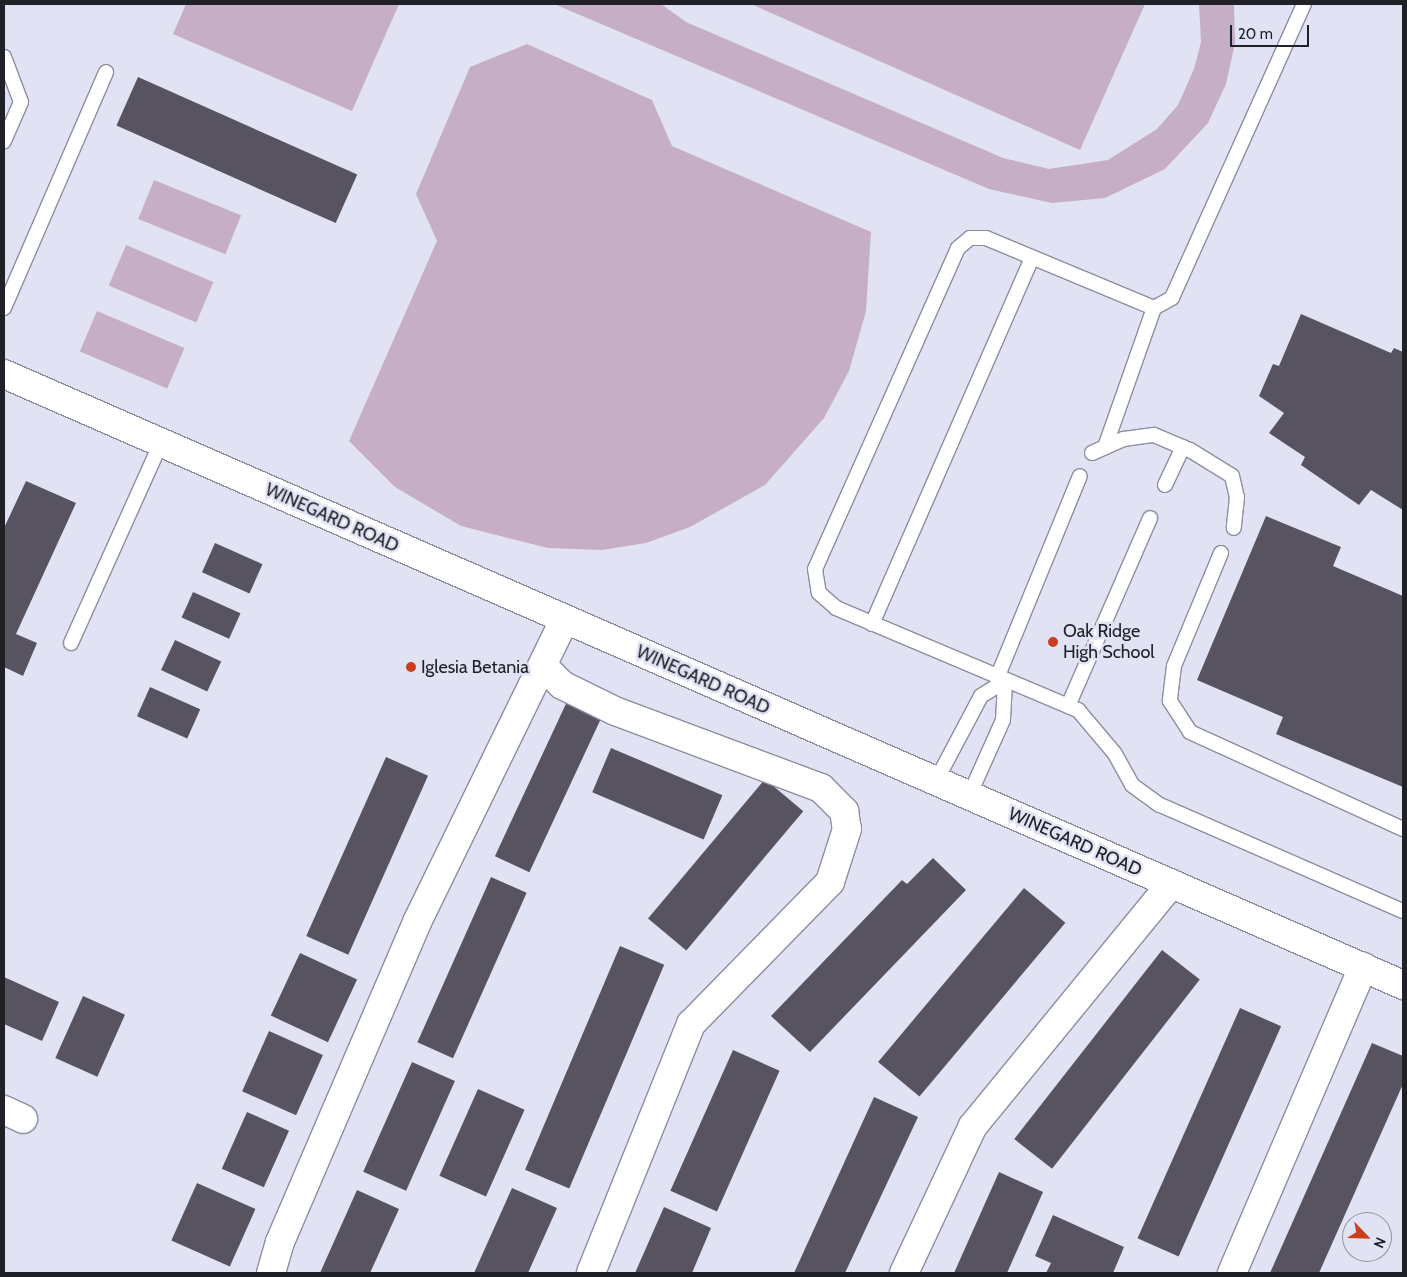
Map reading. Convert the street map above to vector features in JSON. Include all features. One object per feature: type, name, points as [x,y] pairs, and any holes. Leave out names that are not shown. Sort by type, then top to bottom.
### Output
[{"type":"street","name":"WINEGARD ROAD","points":[[5,380],[161,443],[1403,985]]},
{"type":"street","points":[[271,1273],[280,1242],[418,920],[544,667],[565,620]]},
{"type":"street","points":[[544,667],[562,685],[615,712],[821,788],[844,811],[847,829],[830,882],[691,1024],[591,1273]]},
{"type":"street","points":[[904,1273],[973,1126],[1171,884]]},
{"type":"street","points":[[1232,1273],[1363,967]]},
{"type":"lane","points":[[1105,447],[1154,308],[1172,298],[1304,4]]},
{"type":"lane","points":[[4,57],[21,102],[4,141]]},
{"type":"lane","points":[[4,308],[106,72]]},
{"type":"lane","points":[[1154,308],[986,238],[970,238],[958,248],[815,569],[819,593],[836,608],[1001,680],[1078,710],[1115,754],[1132,785],[1160,805],[1403,911]]},
{"type":"lane","points":[[872,624],[1032,257]]},
{"type":"lane","points":[[1092,454],[1105,447],[1154,435],[1183,447],[1232,476],[1237,498],[1234,528]]},
{"type":"lane","points":[[71,643],[161,443]]},
{"type":"lane","points":[[1165,485],[1183,447]]},
{"type":"lane","points":[[969,796],[1003,720],[1001,680],[1080,476]]},
{"type":"lane","points":[[1068,706],[1150,518]]},
{"type":"lane","points":[[1221,553],[1174,666],[1170,702],[1190,732],[1403,829]]},
{"type":"lane","points":[[936,781],[981,696],[1001,680]]},
{"type":"shaded area","points":[[186,4],[399,4],[352,111],[173,34]]},
{"type":"shaded area","points":[[554,4],[661,4],[686,22],[1003,158],[1049,169],[1108,160],[1157,129],[1178,105],[1194,69],[1201,42],[1199,4],[1234,4],[1235,43],[1226,84],[1208,123],[1165,169],[1105,198],[1052,203],[989,189]]},
{"type":"shaded area","points":[[751,4],[1145,4],[1080,150]]},
{"type":"shaded area","points":[[527,44],[652,100],[672,146],[871,232],[866,311],[849,371],[824,418],[765,485],[690,527],[646,543],[602,550],[548,548],[461,526],[395,487],[349,441],[437,241],[416,194],[470,67]]},
{"type":"shaded area","points":[[154,180],[241,215],[225,254],[138,219]]},
{"type":"shaded area","points":[[126,245],[213,282],[196,323],[109,286]]},
{"type":"shaded area","points":[[97,311],[184,348],[167,389],[80,352]]},
{"type":"building","points":[[138,77],[357,175],[336,223],[116,125]]},
{"type":"building","points":[[1301,314],[1391,353],[1394,348],[1403,352],[1403,510],[1371,490],[1359,505],[1301,465],[1305,457],[1269,433],[1284,413],[1259,396],[1273,364],[1279,366]]},
{"type":"building","points":[[26,481],[76,503],[16,634],[37,643],[23,676],[4,667],[4,528]]},
{"type":"building","points":[[1266,516],[1341,547],[1333,566],[1403,596],[1403,787],[1276,734],[1283,717],[1197,680]]},
{"type":"building","points":[[215,543],[263,564],[249,593],[202,572]]},
{"type":"building","points":[[193,592],[241,613],[229,639],[182,618]]},
{"type":"building","points":[[175,640],[221,662],[207,691],[161,670]]},
{"type":"building","points":[[150,687],[200,709],[187,739],[137,716]]},
{"type":"building","points":[[571,693],[605,709],[529,872],[495,856]]},
{"type":"building","points":[[611,748],[722,795],[704,839],[592,792]]},
{"type":"building","points":[[386,757],[428,776],[348,955],[306,936]]},
{"type":"building","points":[[765,779],[803,811],[686,951],[648,918]]},
{"type":"building","points":[[933,858],[966,890],[810,1052],[771,1016],[902,880],[907,884]]},
{"type":"building","points":[[491,877],[527,893],[453,1058],[417,1042]]},
{"type":"building","points":[[1024,888],[1065,923],[919,1097],[878,1062]]},
{"type":"building","points":[[620,946],[664,965],[569,1188],[525,1170]]},
{"type":"building","points":[[1162,950],[1200,980],[1052,1169],[1014,1139]]},
{"type":"building","points":[[300,953],[357,980],[328,1042],[271,1016]]},
{"type":"building","points":[[4,977],[59,1002],[42,1041],[4,1024]]},
{"type":"building","points":[[83,996],[125,1015],[97,1077],[55,1058]]},
{"type":"building","points":[[1240,1008],[1281,1026],[1179,1257],[1138,1238]]},
{"type":"building","points":[[269,1031],[323,1055],[296,1115],[242,1091]]},
{"type":"building","points":[[1372,1043],[1403,1056],[1403,1084],[1346,1212],[1342,1212],[1342,1221],[1319,1273],[1270,1273]]},
{"type":"building","points":[[733,1050],[780,1071],[717,1211],[670,1191]]},
{"type":"building","points":[[412,1062],[455,1081],[406,1191],[363,1172]]},
{"type":"building","points":[[478,1089],[525,1110],[486,1197],[439,1176]]},
{"type":"building","points":[[874,1097],[918,1117],[845,1273],[794,1273]]},
{"type":"building","points":[[247,1112],[289,1131],[264,1187],[222,1169]]},
{"type":"building","points":[[999,1172],[1043,1192],[1007,1273],[954,1273]]},
{"type":"building","points":[[197,1183],[255,1209],[230,1267],[171,1241]]},
{"type":"building","points":[[512,1188],[557,1208],[528,1273],[474,1273]]},
{"type":"building","points":[[357,1190],[399,1209],[370,1273],[320,1273]]},
{"type":"building","points":[[664,1207],[711,1228],[692,1273],[635,1273]]},
{"type":"building","points":[[1053,1215],[1124,1247],[1113,1273],[1046,1273],[1051,1263],[1035,1256]]},
{"type":"place","name":"Oak Ridge High School","points":[[1053,642]]},
{"type":"place","name":"Iglesia Betania","points":[[411,667]]}]
